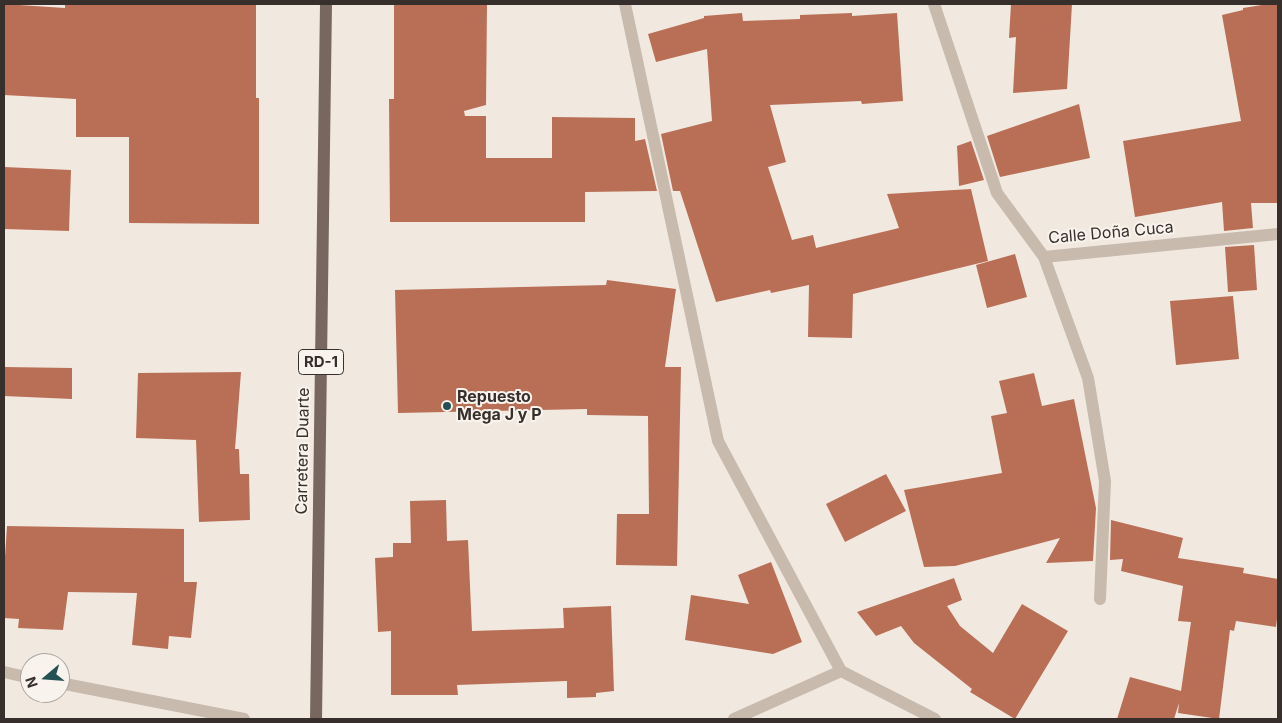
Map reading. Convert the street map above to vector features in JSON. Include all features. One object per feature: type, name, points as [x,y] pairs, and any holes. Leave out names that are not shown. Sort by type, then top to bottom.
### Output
[{"type":"main road","name":"Carretera Duarte","points":[[316,719],[326,4]]},
{"type":"street","points":[[625,4],[718,441],[841,671],[935,719]]},
{"type":"street","name":"Calle Doña Cuca","points":[[934,4],[997,193],[1044,257],[1278,234]]},
{"type":"street","points":[[1044,257],[1088,378],[1105,481],[1100,599]]},
{"type":"street","points":[[734,719],[841,671]]},
{"type":"street","points":[[4,672],[20,676]]},
{"type":"street","points":[[70,685],[244,719]]},
{"type":"building","points":[[4,4],[65,8],[65,4],[256,4],[256,98],[259,98],[259,224],[129,223],[129,137],[76,137],[76,99],[4,95]]},
{"type":"building","points":[[394,4],[487,4],[486,105],[464,111],[465,116],[486,116],[486,158],[552,158],[552,117],[635,118],[635,141],[645,139],[657,191],[585,192],[585,222],[390,222],[389,99],[394,99]]},
{"type":"building","points":[[1011,4],[1072,4],[1067,89],[1013,93],[1016,37],[1009,38]]},
{"type":"building","points":[[1278,4],[1278,203],[1251,203],[1253,228],[1224,231],[1222,202],[1135,217],[1123,141],[1241,121],[1222,15],[1243,10],[1243,8]]},
{"type":"building","points":[[742,13],[743,21],[800,19],[800,15],[852,13],[852,16],[897,13],[903,101],[862,104],[861,101],[770,105],[786,162],[768,167],[792,240],[813,235],[816,248],[899,228],[887,194],[971,189],[988,261],[853,294],[852,338],[808,337],[809,285],[771,293],[770,290],[716,302],[680,191],[673,191],[661,134],[712,121],[707,49],[656,62],[648,34],[704,18],[704,16]]},
{"type":"building","points":[[1079,104],[1090,158],[1000,177],[987,136]]},
{"type":"building","points":[[971,141],[984,180],[959,186],[957,146]]},
{"type":"building","points":[[4,167],[71,170],[69,231],[4,229]]},
{"type":"building","points":[[1254,245],[1257,290],[1228,292],[1225,247]]},
{"type":"building","points":[[1015,254],[1027,297],[987,308],[976,265]]},
{"type":"building","points":[[607,280],[676,289],[665,367],[681,367],[677,566],[616,565],[617,514],[649,514],[648,416],[587,415],[587,409],[398,413],[395,290],[606,285]]},
{"type":"building","points":[[1233,296],[1239,359],[1176,365],[1170,301]]},
{"type":"building","points":[[4,367],[72,368],[72,399],[4,396]]},
{"type":"building","points":[[241,372],[235,449],[239,449],[240,474],[249,474],[250,520],[199,522],[196,440],[136,438],[138,373]]},
{"type":"building","points":[[1034,373],[1042,406],[1074,399],[1096,508],[1093,561],[1046,563],[1060,538],[955,566],[924,567],[904,490],[1002,473],[991,416],[1007,413],[999,381]]},
{"type":"building","points":[[886,474],[906,511],[845,542],[826,504]]},
{"type":"building","points":[[446,500],[447,541],[468,540],[472,631],[564,628],[563,608],[611,606],[614,691],[596,693],[596,697],[567,698],[567,681],[457,685],[458,695],[391,695],[391,631],[378,632],[375,558],[393,557],[393,543],[411,543],[410,501]]},
{"type":"building","points":[[1111,520],[1183,538],[1178,558],[1244,568],[1243,573],[1278,579],[1276,627],[1236,621],[1234,631],[1230,630],[1219,719],[1178,713],[1179,703],[1174,719],[1117,719],[1130,677],[1181,691],[1191,622],[1178,621],[1183,586],[1121,571],[1123,559],[1110,560]]},
{"type":"building","points":[[7,526],[184,529],[184,582],[197,582],[191,638],[169,636],[168,649],[132,645],[137,593],[68,592],[63,630],[18,628],[19,619],[4,618]]},
{"type":"building","points":[[771,562],[802,642],[773,654],[685,640],[691,595],[749,604],[738,575]]},
{"type":"building","points":[[954,578],[962,600],[947,606],[960,626],[993,653],[1022,604],[1068,631],[1015,719],[970,692],[972,689],[914,643],[901,626],[876,636],[857,612]]},
{"type":"place","name":"Repuesto Mega J y P","points":[[447,406]]}]
